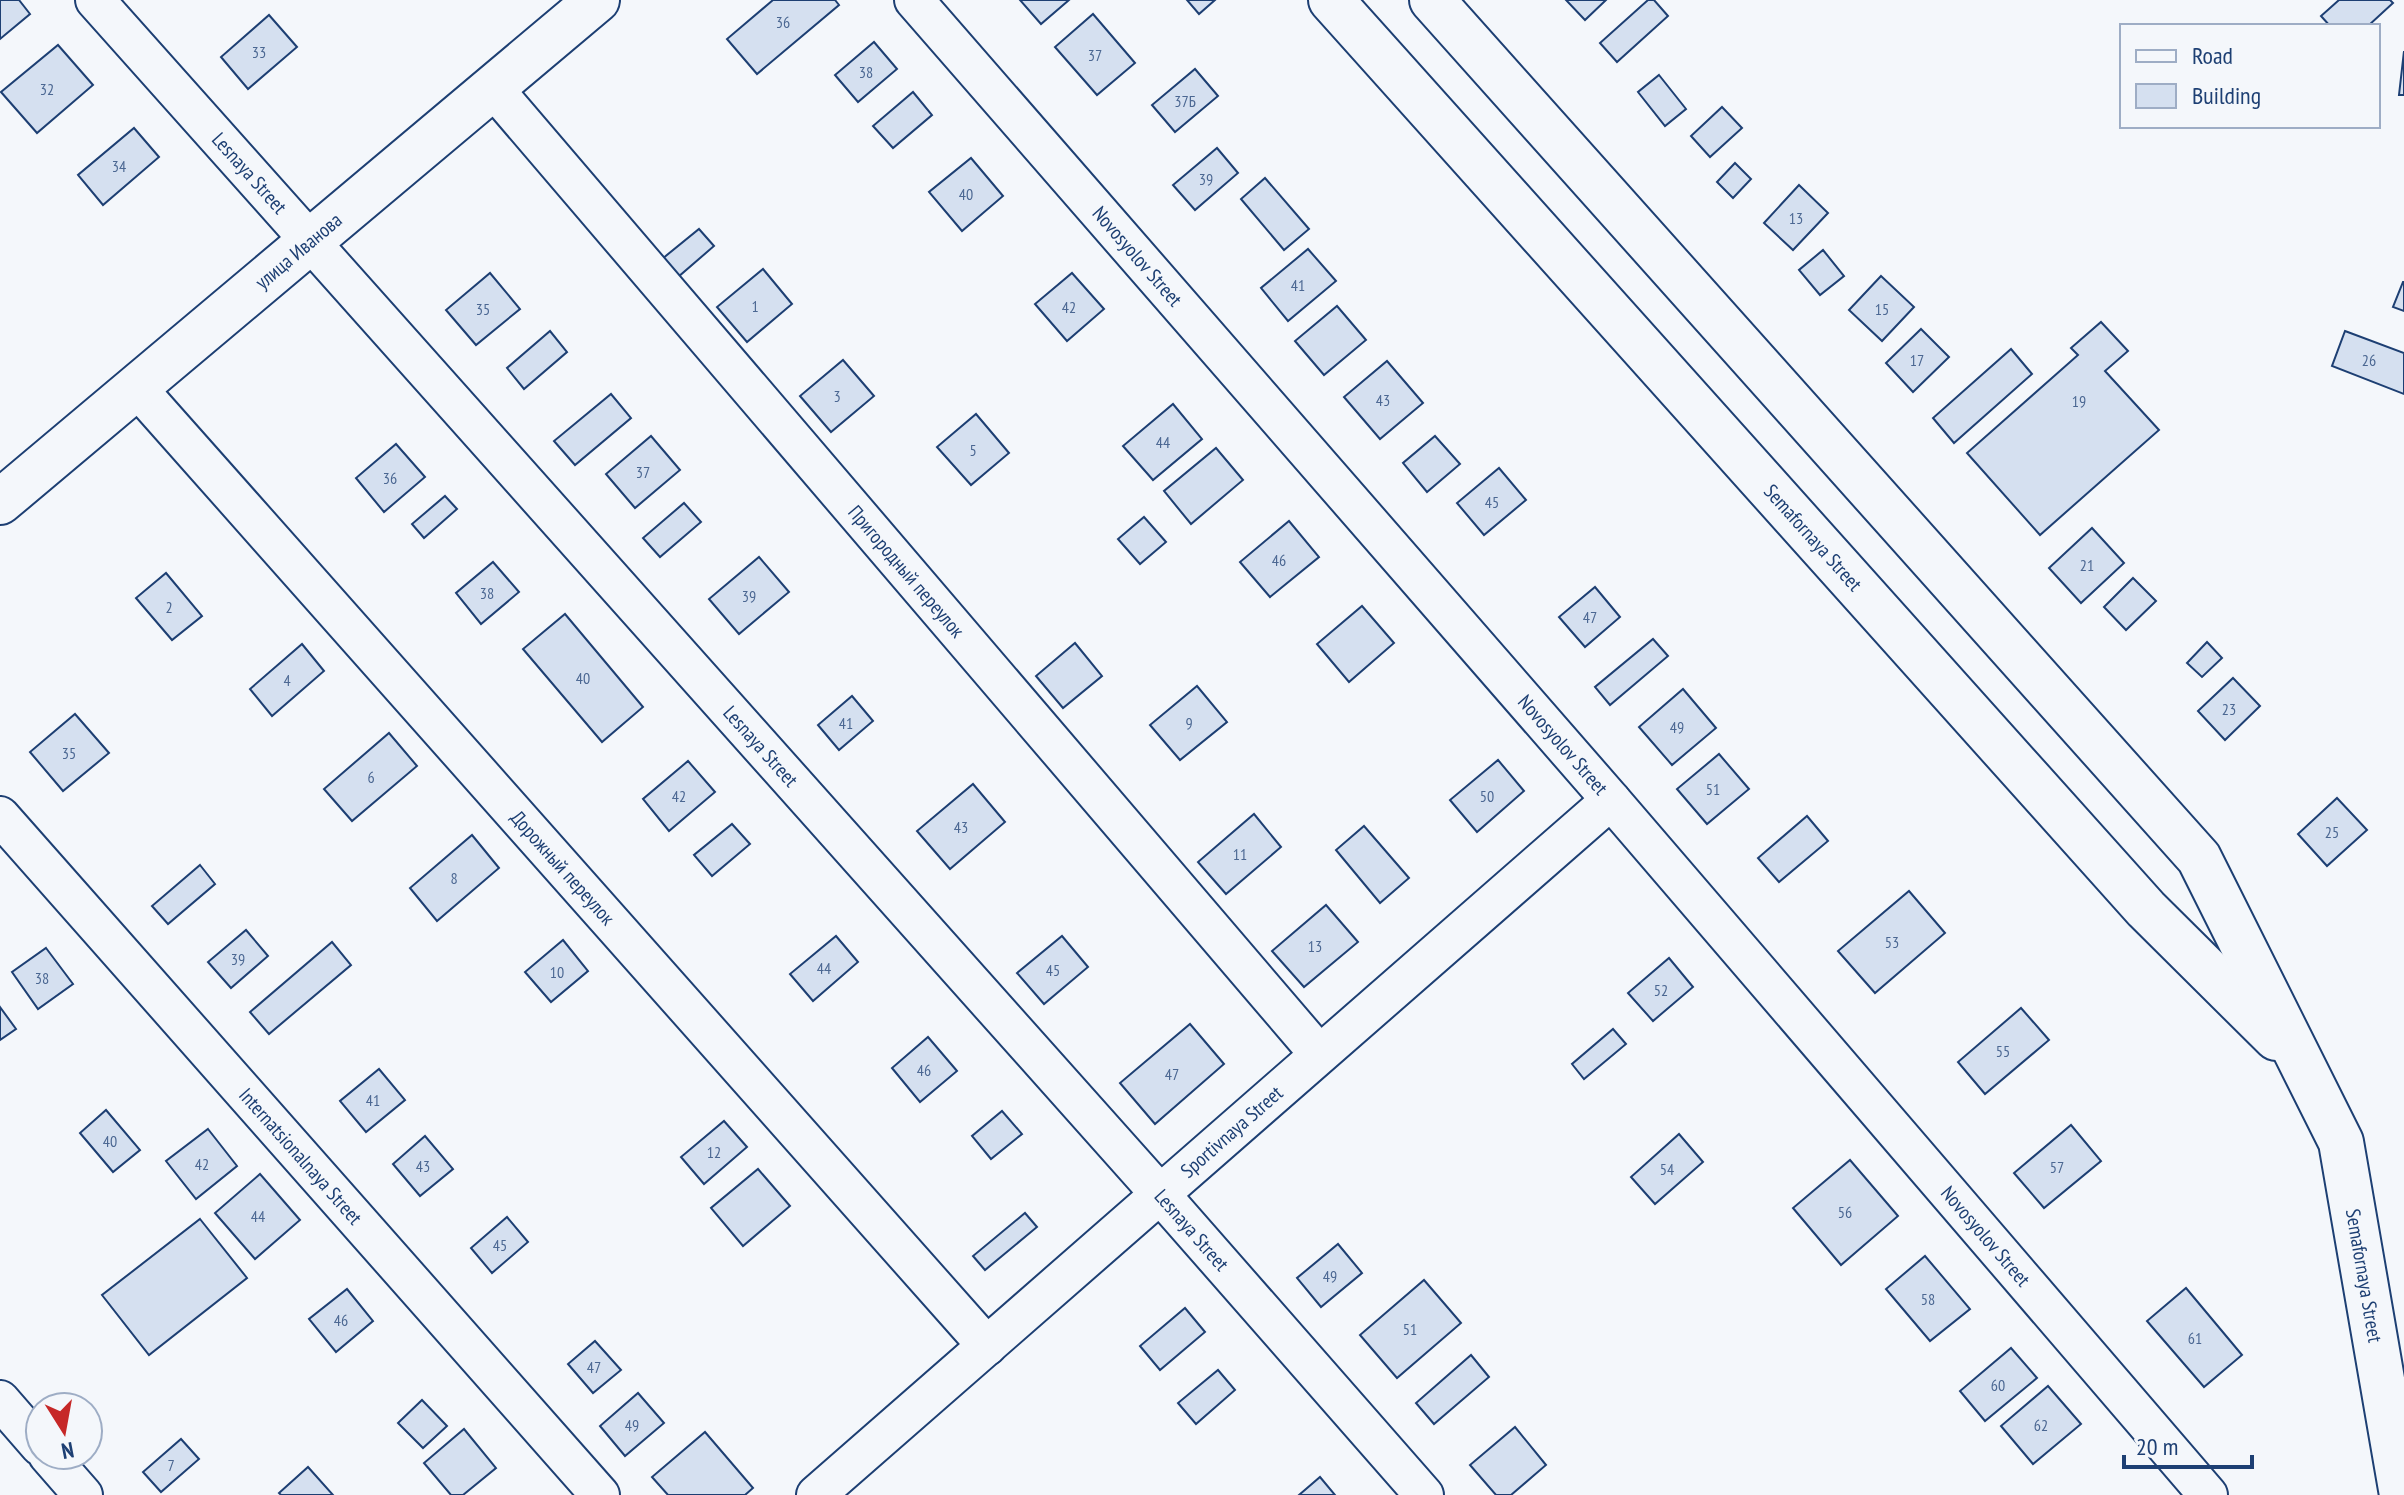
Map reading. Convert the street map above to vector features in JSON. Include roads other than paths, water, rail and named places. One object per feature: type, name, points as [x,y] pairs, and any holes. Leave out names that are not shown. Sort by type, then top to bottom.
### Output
[{"type":"street","name":"Lesnaya Street","points":[[95,0],[1160,1194],[1424,1495]]},
{"type":"street","name":"улица Иванова","points":[[0,502],[597,0]]},
{"type":"street","name":"Novosyolov Street","points":[[914,0],[1611,800],[2208,1495]]},
{"type":"street","name":"Semafornaya Street","points":[[1331,0],[2146,909],[2304,1065]]},
{"type":"street","name":"Semafornaya Street","points":[[1432,0],[2199,858],[2341,1142],[2402,1495]]},
{"type":"street","name":"Пригородный переулок","points":[[493,88],[1319,1054]]},
{"type":"street","name":"Дорожный переулок","points":[[138,389],[987,1346]]},
{"type":"street","name":"Sportivnaya Street","points":[[816,1495],[1611,800]]},
{"type":"street","name":"Internatsionalnaya Street","points":[[0,816],[600,1495]]},
{"type":"street","points":[[2146,909],[2169,917],[2194,916],[2204,901],[2199,858]]},
{"type":"street","points":[[0,1400],[24,1428]]},
{"type":"street","points":[[62,1471],[83,1495]]}]
